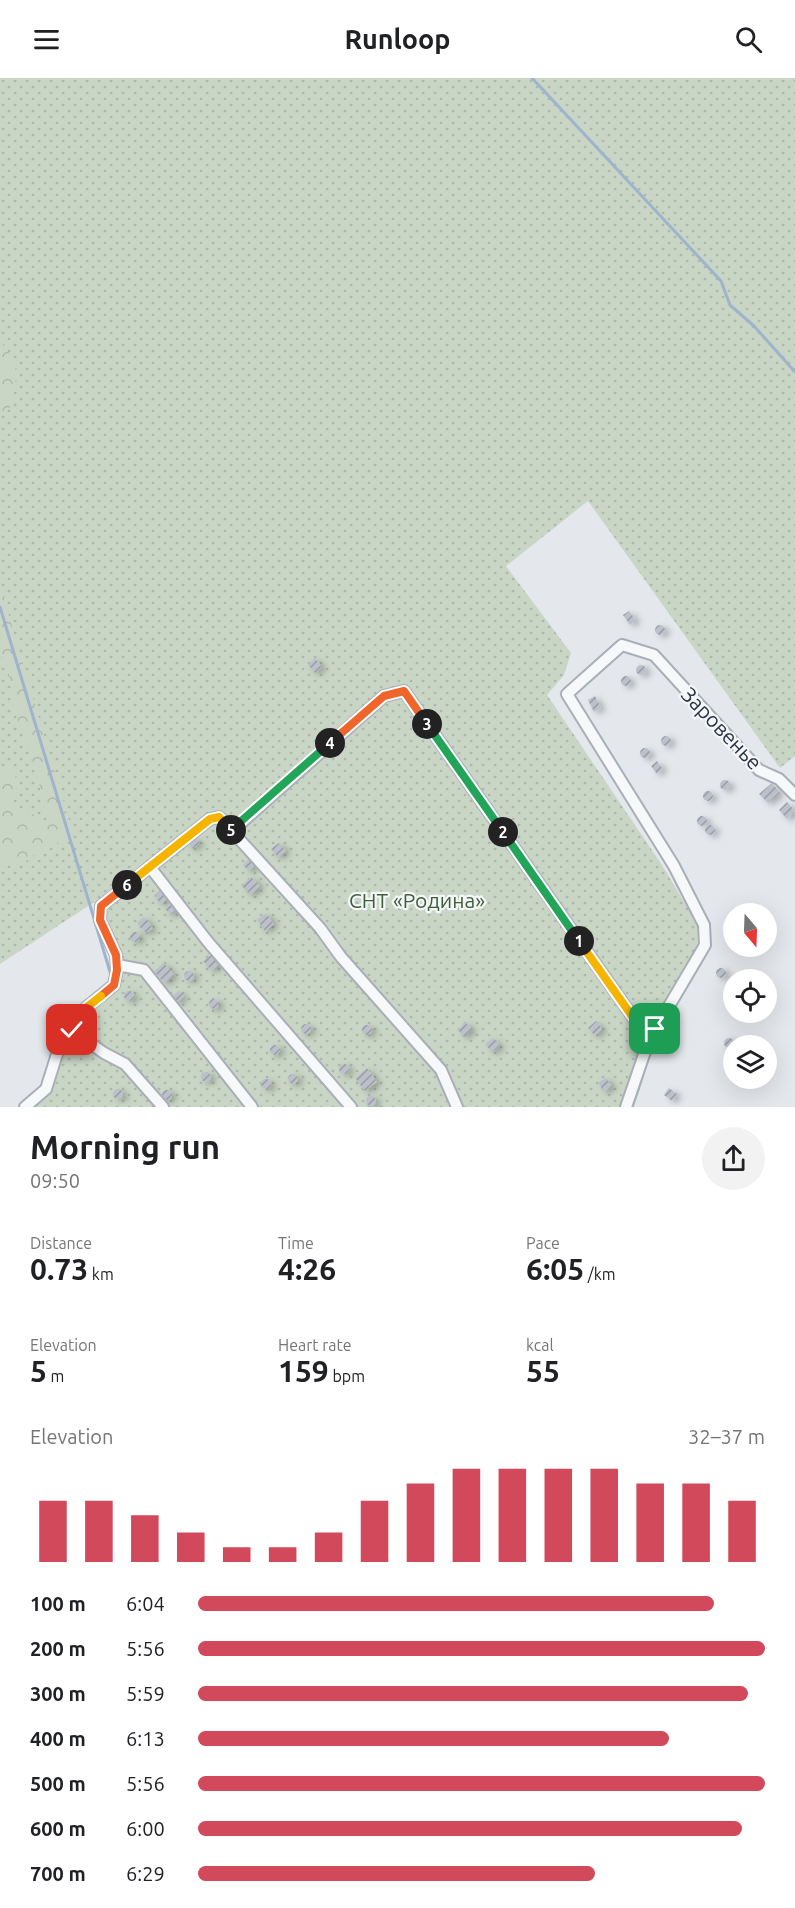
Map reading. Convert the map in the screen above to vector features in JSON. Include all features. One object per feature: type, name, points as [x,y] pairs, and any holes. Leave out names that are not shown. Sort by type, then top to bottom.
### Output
[{"type":"street","name":"Заровенье","points":[[649,1040],[705,945],[704,925],[675,866],[567,694],[622,645],[654,655],[759,770],[779,778],[795,795]]},
{"type":"street","points":[[232,831],[384,696],[404,691],[649,1040],[626,1107]]},
{"type":"street","points":[[25,1107],[46,1089],[58,1051],[82,1011],[114,985],[116,955],[100,920],[101,906],[210,819],[219,817],[320,928],[341,957],[441,1070],[455,1106]]},
{"type":"street","points":[[150,867],[208,942],[351,1107]]},
{"type":"street","points":[[117,965],[144,970],[252,1107]]},
{"type":"street","points":[[72,1030],[104,1053],[125,1064],[163,1107]]},
{"type":"green space","name":"СНТ «Родина»","points":[[0,78],[795,78],[795,756],[780,768],[588,501],[506,566],[571,653],[564,675],[547,695],[662,865],[698,925],[697,971],[649,1055],[634,1107],[33,1107],[49,1089],[73,1035],[77,1010],[108,982],[117,952],[102,914],[94,902],[0,964]]},
{"type":"green space","points":[[0,341],[12,357],[16,378],[12,406],[0,415]]},
{"type":"green space","points":[[0,585],[73,834],[60,840],[54,847],[37,853],[22,864],[14,866],[0,861],[0,769],[11,767],[16,777],[16,792],[12,807],[36,815],[40,823],[48,825],[37,774],[15,712],[8,668],[0,653]]},
{"type":"building","points":[[629,611],[636,620],[630,625],[623,615]]},
{"type":"building","points":[[660,625],[664,626],[664,634],[660,635],[656,634],[655,630],[656,626]]},
{"type":"building","points":[[315,658],[322,667],[315,673],[308,665]]},
{"type":"building","points":[[641,665],[645,666],[645,674],[641,675],[637,674],[636,670],[637,666]]},
{"type":"building","points":[[626,676],[630,677],[630,685],[626,686],[622,685],[621,681],[622,677]]},
{"type":"building","points":[[595,696],[601,708],[594,712],[588,700]]},
{"type":"building","points":[[666,736],[670,737],[670,745],[666,746],[662,745],[661,741],[662,737]]},
{"type":"building","points":[[645,748],[649,749],[649,757],[645,758],[641,757],[640,753],[641,749]]},
{"type":"building","points":[[657,761],[663,769],[657,774],[651,766]]},
{"type":"building","points":[[725,780],[729,781],[729,789],[725,790],[721,789],[720,785],[721,781]]},
{"type":"building","points":[[772,783],[780,793],[768,803],[759,794]]},
{"type":"building","points":[[708,791],[712,792],[712,800],[708,801],[704,800],[703,796],[704,792]]},
{"type":"building","points":[[787,802],[795,811],[787,819],[779,810]]},
{"type":"building","points":[[702,816],[706,817],[706,825],[702,826],[698,825],[697,821],[698,817]]},
{"type":"building","points":[[710,825],[714,826],[714,834],[710,835],[706,834],[705,830],[706,826]]},
{"type":"building","points":[[194,837],[200,842],[193,849],[187,843]]},
{"type":"building","points":[[279,843],[286,851],[278,857],[271,849]]},
{"type":"building","points":[[250,858],[256,864],[249,871],[243,865]]},
{"type":"building","points":[[251,877],[260,886],[250,895],[242,886]]},
{"type":"building","points":[[162,889],[169,897],[161,904],[154,896]]},
{"type":"building","points":[[173,902],[178,908],[171,915],[165,909]]},
{"type":"building","points":[[266,913],[274,924],[265,931],[257,920]]},
{"type":"building","points":[[144,917],[153,928],[146,933],[137,923]]},
{"type":"building","points":[[135,932],[139,933],[139,941],[135,942],[131,941],[130,937],[131,933]]},
{"type":"building","points":[[211,955],[219,964],[212,971],[203,961]]},
{"type":"building","points":[[164,963],[174,975],[164,983],[154,971]]},
{"type":"building","points":[[721,968],[725,969],[723,969],[723,978],[721,978],[717,977],[716,973],[717,969]]},
{"type":"building","points":[[189,971],[193,972],[193,980],[189,981],[185,980],[184,976],[185,972]]},
{"type":"building","points":[[129,991],[133,992],[133,1000],[129,1001],[125,1000],[124,996],[125,992]]},
{"type":"building","points":[[179,991],[184,996],[177,1003],[171,997]]},
{"type":"building","points":[[214,999],[218,1000],[218,1008],[214,1009],[210,1008],[209,1004],[210,1000]]},
{"type":"building","points":[[596,1021],[602,1029],[595,1036],[588,1028]]},
{"type":"building","points":[[465,1022],[472,1029],[464,1037],[458,1030]]},
{"type":"building","points":[[306,1024],[310,1025],[310,1033],[306,1034],[302,1033],[301,1029],[302,1025]]},
{"type":"building","points":[[367,1025],[371,1026],[371,1034],[367,1035],[363,1034],[362,1030],[363,1026]]},
{"type":"building","points":[[493,1038],[500,1046],[492,1052],[485,1044]]},
{"type":"building","points":[[275,1045],[279,1046],[279,1054],[275,1055],[271,1054],[270,1050],[271,1046]]},
{"type":"building","points":[[344,1064],[348,1065],[348,1073],[344,1074],[340,1073],[339,1069],[340,1065]]},
{"type":"building","points":[[367,1068],[377,1082],[365,1091],[355,1078]]},
{"type":"building","points":[[206,1072],[210,1073],[210,1081],[206,1082],[202,1081],[201,1077],[202,1073]]},
{"type":"building","points":[[293,1074],[297,1075],[297,1083],[293,1084],[289,1083],[288,1079],[289,1075]]},
{"type":"building","points":[[606,1078],[612,1086],[604,1092],[598,1083]]},
{"type":"building","points":[[266,1079],[270,1080],[270,1088],[266,1089],[262,1088],[261,1084],[262,1080]]},
{"type":"building","points":[[669,1088],[677,1094],[672,1101],[664,1095]]},
{"type":"building","points":[[118,1089],[122,1090],[122,1098],[118,1099],[114,1098],[113,1094],[114,1090]]},
{"type":"building","points":[[167,1090],[171,1091],[171,1099],[167,1100],[163,1099],[162,1095],[163,1091]]},
{"type":"building","points":[[371,1096],[375,1097],[375,1105],[371,1106],[367,1105],[366,1101],[367,1097]]},
{"type":"waterway","points":[[532,78],[721,281],[730,305],[754,326],[795,372]]},
{"type":"waterway","points":[[0,607],[111,975]]},
{"type":"route","points":[[72,1030],[82,1011],[114,985],[117,970],[116,955],[100,920],[101,906],[210,819],[219,817],[232,831],[384,696],[404,691],[649,1040],[655,1029]]}]
